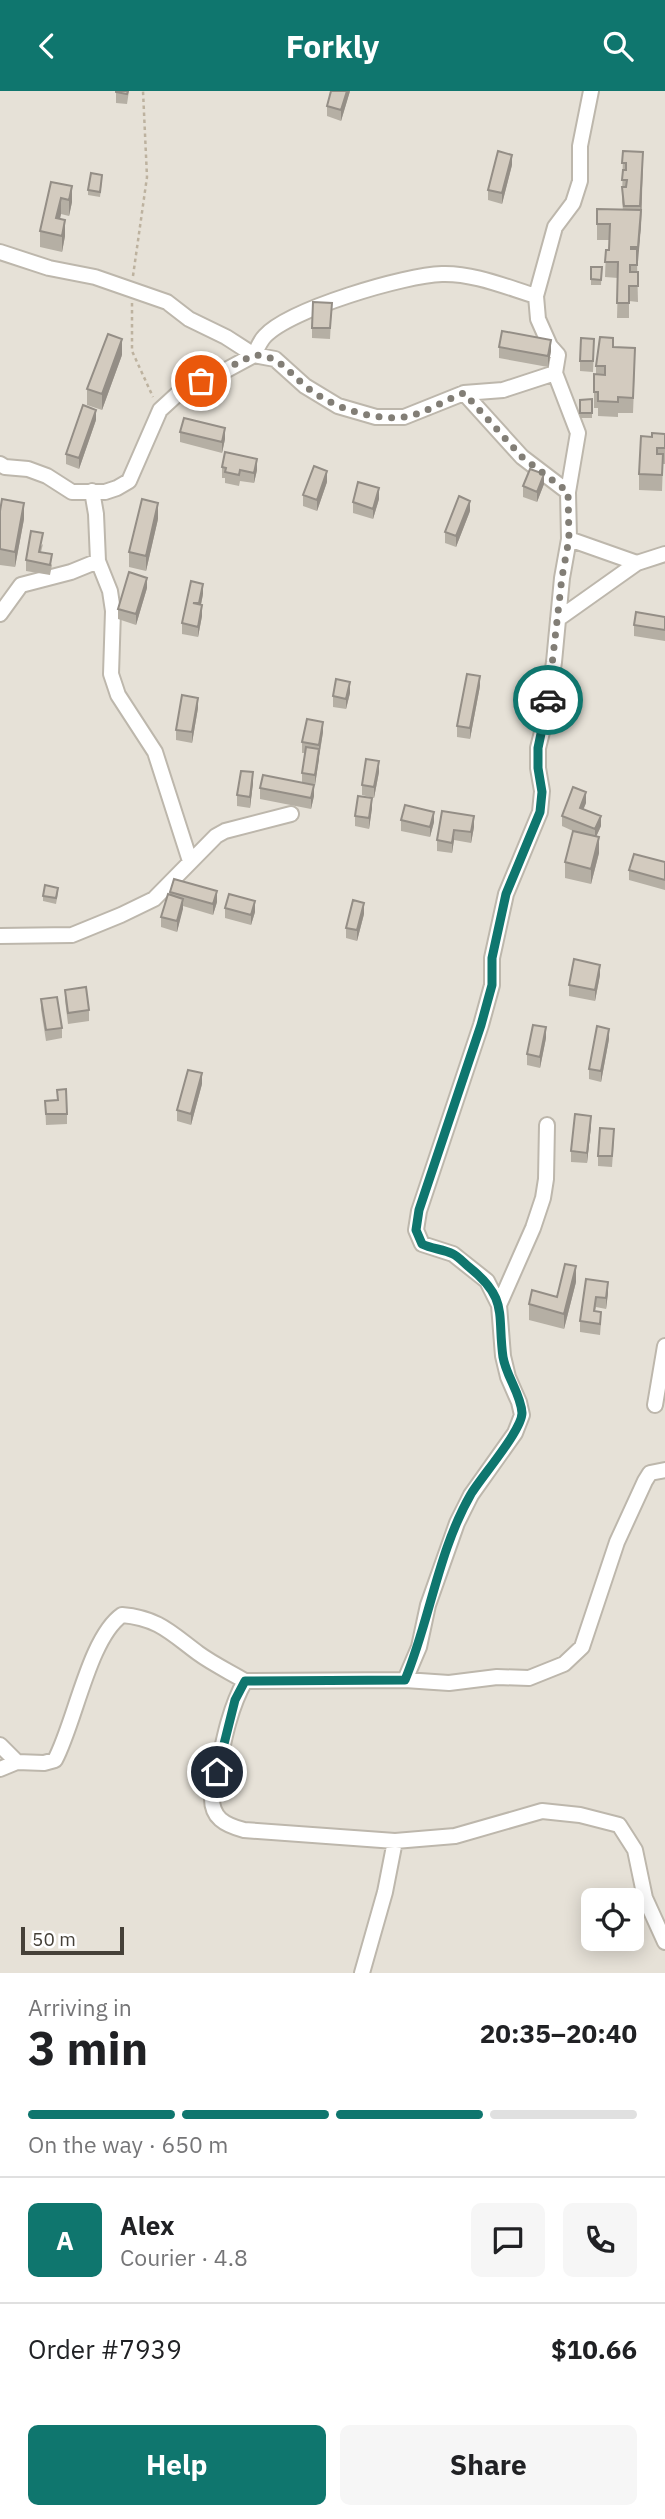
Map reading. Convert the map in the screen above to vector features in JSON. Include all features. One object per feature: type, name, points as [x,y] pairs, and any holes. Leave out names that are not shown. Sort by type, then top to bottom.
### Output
[{"type":"street","points":[[405,1680],[419,1647],[428,1605],[457,1523],[471,1495],[515,1433],[522,1415],[503,1356],[499,1305],[487,1281],[453,1254],[422,1244],[416,1230],[419,1210],[492,985],[492,958],[506,894],[540,812],[542,792],[538,748],[545,720],[569,539],[568,492],[578,433],[555,373],[558,355],[550,346],[538,319],[536,296],[555,227],[573,203],[580,181],[580,146],[591,91]]},
{"type":"street","points":[[0,252],[50,268],[95,277],[167,302],[189,319],[226,337],[254,355],[275,359],[305,386],[338,406],[376,417],[404,417],[464,393],[503,390],[555,373]]},
{"type":"street","points":[[0,464],[28,469],[72,492],[105,492],[129,481],[160,409],[184,388],[217,375],[254,355],[264,337],[287,320],[411,276],[444,274],[479,278],[536,296]]},
{"type":"street","points":[[464,393],[522,457],[568,492]]},
{"type":"street","points":[[92,491],[98,561],[110,591],[113,611],[111,674],[118,695],[155,752],[190,861]]},
{"type":"street","points":[[569,539],[637,563]]},
{"type":"street","points":[[558,619],[637,563],[665,554]]},
{"type":"street","points":[[0,614],[21,585],[71,572],[98,561]]},
{"type":"street","points":[[0,936],[78,933],[154,899],[216,836],[225,831],[291,814]]},
{"type":"street","points":[[499,1305],[533,1228],[543,1198],[547,1125]]},
{"type":"street","points":[[655,1405],[665,1346]]},
{"type":"street","points":[[0,1769],[17,1762],[51,1763],[55,1760],[94,1658],[112,1622],[122,1615],[141,1616],[160,1624],[199,1654],[245,1681],[405,1680],[449,1683],[497,1677],[529,1678],[564,1664],[583,1647],[617,1542],[645,1481],[650,1473],[665,1470]]},
{"type":"street","points":[[245,1681],[235,1700],[212,1796],[213,1811],[222,1822],[244,1830],[395,1841],[455,1836],[542,1811],[580,1815],[619,1825],[635,1850],[645,1898],[665,1943]]},
{"type":"street","points":[[0,1745],[17,1762]]},
{"type":"street","points":[[362,1973],[385,1892],[395,1841]]},
{"type":"path","points":[[143,91],[147,177],[132,291],[132,351],[146,385],[160,409]]},
{"type":"shaded area","points":[[0,91],[665,91],[665,1973],[0,1973]]},
{"type":"building","points":[[331,91],[347,91],[341,110],[327,106]]},
{"type":"building","points":[[498,151],[512,155],[502,193],[488,190]]},
{"type":"building","points":[[623,151],[643,152],[640,206],[624,206],[622,187],[626,187],[627,180],[622,180],[623,170],[626,170],[626,163],[622,163]]},
{"type":"building","points":[[91,173],[102,175],[100,192],[88,190]]},
{"type":"building","points":[[51,182],[72,186],[69,200],[61,198],[56,218],[65,220],[62,236],[40,231]]},
{"type":"building","points":[[597,209],[641,210],[638,247],[631,247],[637,249],[637,265],[630,265],[630,272],[638,272],[638,286],[629,286],[629,303],[617,303],[618,262],[605,262],[606,250],[609,250],[610,224],[597,224]]},
{"type":"building","points":[[591,267],[602,267],[601,280],[591,279]]},
{"type":"building","points":[[313,302],[332,303],[330,328],[312,328]]},
{"type":"building","points":[[502,331],[551,340],[548,356],[499,347]]},
{"type":"building","points":[[108,334],[122,339],[102,394],[87,389]]},
{"type":"building","points":[[600,337],[613,338],[613,347],[635,348],[633,398],[618,397],[618,402],[598,401],[598,392],[594,392],[594,374],[605,375],[605,366],[596,366]]},
{"type":"building","points":[[581,338],[594,339],[593,361],[580,361]]},
{"type":"building","points":[[592,399],[592,413],[580,413],[580,400]]},
{"type":"building","points":[[83,405],[96,410],[79,458],[66,454]]},
{"type":"building","points":[[184,418],[225,428],[222,442],[180,432]]},
{"type":"building","points":[[652,433],[665,434],[665,448],[657,448],[657,454],[663,454],[662,475],[639,474],[641,436],[652,437]]},
{"type":"building","points":[[225,452],[257,459],[254,473],[240,470],[239,475],[225,472],[226,468],[222,467]]},
{"type":"building","points":[[314,466],[327,471],[317,500],[303,495]]},
{"type":"building","points":[[530,469],[544,474],[537,492],[523,486]]},
{"type":"building","points":[[358,482],[379,488],[373,509],[353,502]]},
{"type":"building","points":[[459,496],[470,501],[456,536],[445,532]]},
{"type":"building","points":[[2,499],[24,503],[15,552],[0,549]]},
{"type":"building","points":[[142,499],[158,503],[146,556],[129,552]]},
{"type":"building","points":[[31,531],[43,533],[39,552],[52,554],[50,565],[26,560]]},
{"type":"building","points":[[129,572],[147,578],[136,614],[118,609]]},
{"type":"building","points":[[191,581],[203,584],[199,603],[193,603],[202,605],[198,627],[182,623]]},
{"type":"building","points":[[636,612],[665,617],[665,630],[634,625]]},
{"type":"building","points":[[467,674],[480,676],[470,728],[457,726]]},
{"type":"building","points":[[336,679],[350,682],[346,699],[333,696]]},
{"type":"building","points":[[182,695],[198,698],[192,732],[176,730]]},
{"type":"building","points":[[307,719],[323,722],[319,745],[302,742]]},
{"type":"building","points":[[306,747],[319,749],[315,775],[302,773]]},
{"type":"building","points":[[366,759],[379,761],[374,787],[362,785]]},
{"type":"building","points":[[241,771],[253,772],[250,797],[237,795]]},
{"type":"building","points":[[263,775],[314,785],[311,798],[260,788]]},
{"type":"building","points":[[573,787],[586,792],[580,808],[601,816],[595,829],[562,816]]},
{"type":"building","points":[[358,796],[372,798],[369,818],[355,816]]},
{"type":"building","points":[[405,805],[434,812],[430,827],[401,820]]},
{"type":"building","points":[[442,811],[474,816],[471,832],[454,830],[452,843],[437,840]]},
{"type":"building","points":[[573,831],[599,837],[591,869],[565,862]]},
{"type":"building","points":[[634,854],[665,862],[665,880],[629,870]]},
{"type":"building","points":[[174,879],[217,891],[213,904],[170,892]]},
{"type":"building","points":[[45,885],[58,888],[56,898],[43,896]]},
{"type":"building","points":[[168,894],[183,899],[177,921],[161,917]]},
{"type":"building","points":[[229,894],[255,901],[251,915],[225,908]]},
{"type":"building","points":[[353,900],[364,903],[357,930],[346,928]]},
{"type":"building","points":[[574,959],[600,965],[595,990],[569,985]]},
{"type":"building","points":[[86,987],[89,1010],[68,1013],[65,990]]},
{"type":"building","points":[[57,997],[62,1028],[46,1030],[41,999]]},
{"type":"building","points":[[533,1025],[546,1027],[540,1057],[527,1054]]},
{"type":"building","points":[[597,1026],[609,1029],[601,1071],[589,1069]]},
{"type":"building","points":[[188,1070],[202,1073],[191,1114],[177,1110]]},
{"type":"building","points":[[66,1089],[67,1114],[46,1114],[45,1101],[58,1100],[57,1090]]},
{"type":"building","points":[[575,1114],[591,1116],[587,1153],[571,1151]]},
{"type":"building","points":[[600,1128],[614,1129],[612,1156],[598,1156]]},
{"type":"building","points":[[565,1264],[576,1266],[564,1314],[529,1304],[532,1290],[557,1297]]},
{"type":"building","points":[[586,1279],[608,1282],[606,1298],[596,1297],[594,1311],[601,1312],[600,1324],[580,1321]]},
{"type":"way so far","points":[[201,381],[254,355],[263,355],[275,359],[305,386],[338,406],[376,417],[404,417],[464,393],[522,457],[568,492],[569,539],[548,700]]},
{"type":"route","points":[[217,1772],[235,1700],[245,1681],[405,1680],[419,1647],[428,1605],[457,1523],[492,1462],[515,1433],[522,1415],[503,1356],[499,1305],[487,1281],[453,1254],[422,1244],[416,1230],[419,1210],[492,985],[492,958],[506,894],[540,812],[542,792],[538,748],[548,700]]}]
